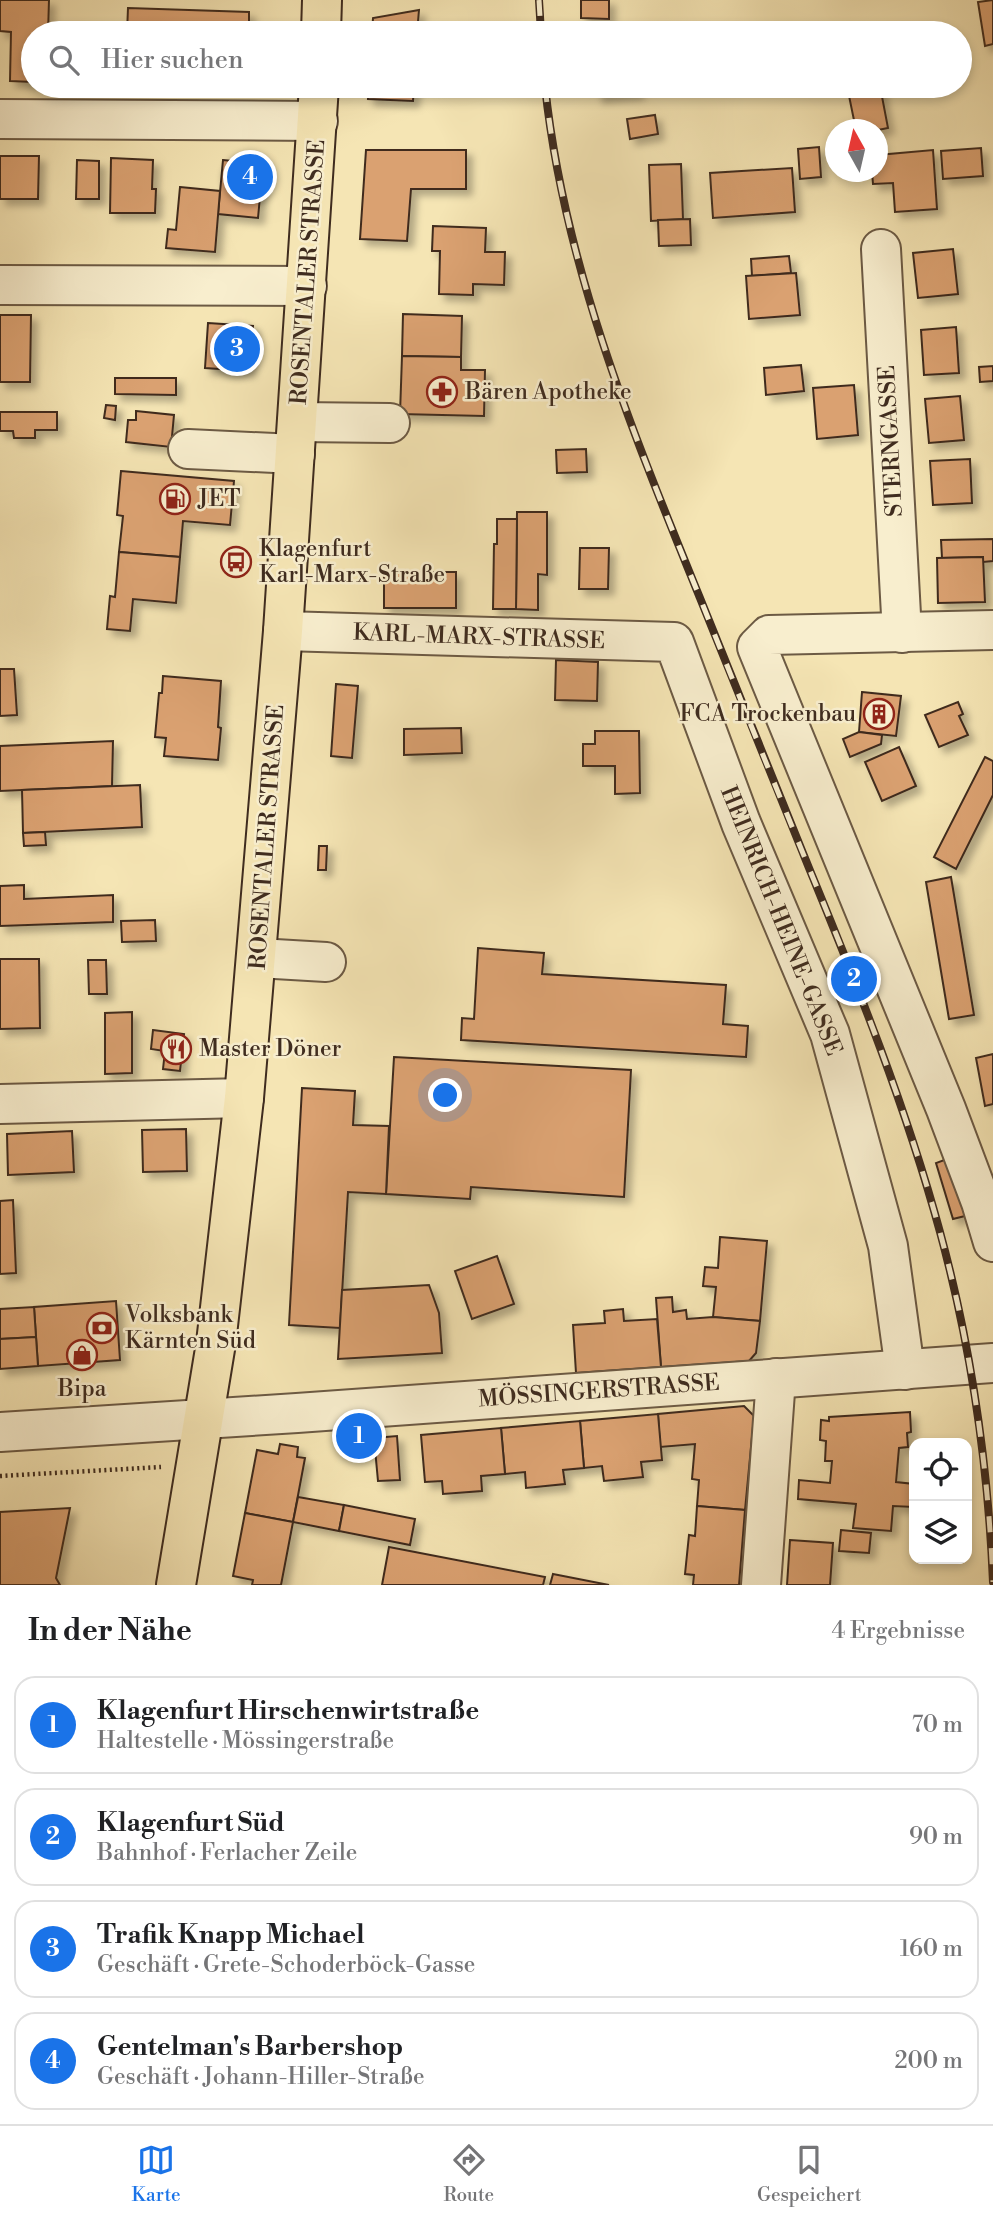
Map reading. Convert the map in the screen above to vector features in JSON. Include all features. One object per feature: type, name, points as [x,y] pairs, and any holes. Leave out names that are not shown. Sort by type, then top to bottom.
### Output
[{"type":"main road","points":[[321,21],[322,0]]},
{"type":"main road","name":"ROSENTALER STRASSE","points":[[176,1585],[216,1343],[258,958],[319,103]]},
{"type":"street","points":[[0,119],[319,103]]},
{"type":"street","name":"STERNGASSE","points":[[881,249],[902,634]]},
{"type":"street","points":[[0,285],[307,286]]},
{"type":"street","points":[[188,449],[296,438],[390,422]]},
{"type":"street","points":[[993,630],[769,635],[757,647],[946,1109],[977,1190],[993,1242]]},
{"type":"street","name":"KARL-MARX-STRASSE","points":[[283,631],[674,642]]},
{"type":"street","name":"HEINRICH-HEINE-GASSE","points":[[674,642],[741,823],[830,1034],[888,1246],[905,1370]]},
{"type":"street","points":[[258,958],[326,962]]},
{"type":"street","points":[[0,1104],[244,1098]]},
{"type":"street","name":"MÖSSINGERSTRASSE","points":[[0,1432],[205,1420],[993,1363]]},
{"type":"street","points":[[761,1585],[776,1378]]},
{"type":"path","points":[[0,1476],[197,1465]]},
{"type":"building","points":[[0,0],[49,0],[48,21],[21,21],[21,81],[10,81],[11,32],[0,31]]},
{"type":"building","points":[[581,0],[609,0],[609,19],[581,18]]},
{"type":"building","points":[[993,0],[993,44],[985,46],[978,2]]},
{"type":"building","points":[[128,8],[249,12],[249,21],[127,21]]},
{"type":"building","points":[[419,10],[418,21],[373,21],[373,18]]},
{"type":"building","points":[[368,98],[413,98],[413,101]]},
{"type":"building","points":[[849,98],[882,98],[886,119],[854,119]]},
{"type":"building","points":[[655,115],[658,134],[630,139],[627,119]]},
{"type":"building","points":[[819,147],[821,177],[800,179],[798,149]]},
{"type":"building","points":[[981,148],[983,176],[943,179],[941,151]]},
{"type":"building","points":[[366,150],[466,150],[466,189],[411,189],[407,241],[360,239]]},
{"type":"building","points":[[933,150],[937,209],[895,212],[893,183],[873,184],[888,182],[888,154]]},
{"type":"building","points":[[0,156],[39,156],[38,199],[0,199]]},
{"type":"building","points":[[111,158],[153,160],[155,213],[110,213]]},
{"type":"building","points":[[77,160],[99,161],[99,199],[76,199]]},
{"type":"building","points":[[223,160],[263,164],[258,218],[218,214]]},
{"type":"building","points":[[681,164],[683,219],[651,221],[649,165]]},
{"type":"building","points":[[792,168],[795,212],[713,218],[710,173]]},
{"type":"building","points":[[180,187],[220,191],[215,252],[166,248],[168,229],[176,230]]},
{"type":"building","points":[[690,219],[691,245],[659,246],[658,220]]},
{"type":"building","points":[[433,226],[486,228],[485,252],[505,252],[504,285],[473,284],[473,295],[439,294],[440,251],[432,251]]},
{"type":"building","points":[[953,249],[958,294],[918,298],[913,253]]},
{"type":"building","points":[[789,256],[791,273],[752,276],[751,259]]},
{"type":"building","points":[[796,273],[800,315],[749,319],[746,276]]},
{"type":"building","points":[[403,314],[462,316],[461,357],[402,356]]},
{"type":"building","points":[[0,315],[31,315],[30,382],[0,382]]},
{"type":"building","points":[[208,323],[253,326],[249,371],[205,368]]},
{"type":"building","points":[[956,327],[959,373],[924,375],[921,330]]},
{"type":"building","name":"Bären Apotheke","points":[[402,356],[461,357],[461,370],[485,370],[484,416],[400,414]]},
{"type":"building","points":[[801,365],[804,391],[766,395],[764,368]]},
{"type":"building","points":[[993,366],[993,381],[980,382],[979,367]]},
{"type":"building","points":[[115,378],[176,378],[176,395],[115,394]]},
{"type":"building","points":[[854,385],[858,435],[817,439],[813,388]]},
{"type":"building","points":[[960,396],[964,440],[929,443],[925,399]]},
{"type":"building","points":[[106,405],[116,406],[115,420],[104,418]]},
{"type":"building","points":[[136,411],[174,415],[171,447],[126,442],[128,420],[136,420]]},
{"type":"building","points":[[0,412],[57,412],[57,430],[35,430],[35,438],[14,438],[13,431],[0,431]]},
{"type":"building","points":[[586,449],[587,472],[557,473],[556,450]]},
{"type":"building","points":[[970,459],[972,503],[933,505],[930,461]]},
{"type":"building","points":[[121,471],[234,481],[230,525],[183,521],[180,557],[119,552],[123,516],[117,515]]},
{"type":"building","points":[[517,512],[547,512],[547,575],[538,574],[538,610],[516,609]]},
{"type":"building","points":[[497,519],[517,519],[516,609],[493,609]]},
{"type":"building","points":[[993,539],[993,561],[983,562],[983,557],[942,558],[941,540]]},
{"type":"building","points":[[580,548],[609,548],[608,589],[579,589]]},
{"type":"building","points":[[119,552],[180,557],[176,603],[133,599],[130,631],[107,629],[110,596],[115,597]]},
{"type":"building","points":[[983,557],[985,602],[938,603],[937,558]]},
{"type":"building","points":[[384,572],[456,572],[456,608],[384,608]]},
{"type":"building","points":[[556,660],[598,662],[597,701],[555,700]]},
{"type":"building","points":[[0,669],[14,669],[17,715],[0,716]]},
{"type":"building","points":[[163,676],[221,681],[218,760],[164,756],[166,738],[155,737]]},
{"type":"building","points":[[336,684],[358,686],[352,758],[331,756]]},
{"type":"building","name":"FCA Trockenbau","points":[[862,692],[901,696],[896,736],[859,732]]},
{"type":"building","points":[[958,702],[963,714],[959,716],[968,735],[939,747],[925,715]]},
{"type":"building","points":[[461,728],[462,753],[404,755],[404,729]]},
{"type":"building","points":[[595,731],[639,731],[640,793],[615,794],[615,766],[583,766],[583,744],[595,744]]},
{"type":"building","points":[[859,732],[882,735],[881,744],[850,757],[843,739]]},
{"type":"building","points":[[113,741],[112,786],[0,791],[0,746]]},
{"type":"building","points":[[899,747],[916,786],[882,801],[865,762]]},
{"type":"building","points":[[985,757],[993,761],[993,795],[956,869],[934,857]]},
{"type":"building","points":[[140,785],[142,827],[23,833],[22,790]]},
{"type":"building","points":[[45,832],[46,845],[24,846],[23,833]]},
{"type":"building","points":[[319,846],[327,846],[326,870],[318,870]]},
{"type":"building","points":[[951,877],[974,1015],[949,1019],[926,882]]},
{"type":"building","points":[[24,885],[24,899],[113,895],[113,922],[0,926],[0,886]]},
{"type":"building","points":[[155,920],[156,941],[122,942],[121,921]]},
{"type":"building","points":[[478,948],[544,953],[542,974],[726,985],[723,1024],[748,1026],[746,1057],[461,1040],[462,1018],[474,1019]]},
{"type":"building","points":[[0,959],[39,959],[40,1028],[0,1029]]},
{"type":"building","points":[[88,960],[106,960],[107,994],[89,994]]},
{"type":"building","points":[[132,1012],[132,1073],[105,1074],[105,1013]]},
{"type":"building","points":[[153,1030],[184,1034],[180,1071],[163,1069],[165,1051],[151,1049]]},
{"type":"building","points":[[993,1054],[993,1104],[985,1106],[976,1058]]},
{"type":"building","points":[[394,1057],[631,1070],[624,1197],[471,1187],[470,1199],[386,1194]]},
{"type":"building","points":[[302,1088],[355,1091],[353,1125],[389,1126],[386,1194],[348,1192],[340,1328],[289,1325]]},
{"type":"building","points":[[186,1129],[187,1171],[143,1172],[142,1130]]},
{"type":"building","points":[[72,1131],[74,1172],[8,1175],[7,1134]]},
{"type":"building","points":[[947,1159],[965,1216],[953,1219],[936,1163]]},
{"type":"building","points":[[13,1200],[16,1273],[0,1274],[0,1201]]},
{"type":"building","points":[[720,1237],[767,1241],[760,1321],[713,1317],[716,1287],[703,1286],[705,1267],[718,1268]]},
{"type":"building","points":[[497,1256],[514,1304],[472,1319],[455,1271]]},
{"type":"building","points":[[429,1285],[439,1313],[442,1353],[338,1359],[342,1290]]},
{"type":"building","points":[[672,1297],[673,1312],[686,1310],[687,1319],[713,1317],[760,1321],[756,1353],[749,1361],[661,1367],[656,1298]]},
{"type":"building","points":[[116,1301],[120,1360],[38,1366],[34,1307]]},
{"type":"building","points":[[34,1307],[36,1337],[0,1339],[0,1309]]},
{"type":"building","points":[[623,1309],[624,1321],[657,1319],[661,1367],[576,1373],[573,1325],[605,1323],[604,1311]]},
{"type":"building","points":[[36,1337],[38,1366],[0,1369],[0,1339]]},
{"type":"building","points":[[744,1406],[754,1416],[745,1510],[697,1506],[699,1480],[692,1479],[695,1444],[660,1447],[658,1414]]},
{"type":"building","points":[[910,1412],[911,1432],[907,1433],[908,1447],[899,1448],[896,1482],[909,1483],[909,1507],[893,1506],[891,1531],[853,1528],[856,1504],[798,1499],[799,1480],[830,1483],[832,1461],[825,1461],[826,1441],[820,1440],[821,1420],[829,1421],[829,1417]]},
{"type":"building","points":[[658,1414],[662,1460],[641,1462],[643,1477],[604,1481],[602,1466],[584,1468],[580,1421]]},
{"type":"building","points":[[580,1421],[584,1468],[563,1470],[565,1484],[526,1488],[525,1472],[505,1474],[501,1428]]},
{"type":"building","points":[[501,1428],[505,1474],[481,1476],[482,1491],[443,1494],[442,1481],[425,1482],[421,1435]]},
{"type":"building","points":[[397,1436],[400,1480],[378,1481],[374,1438]]},
{"type":"building","points":[[280,1444],[298,1447],[297,1457],[305,1458],[293,1522],[245,1513],[257,1450],[278,1454]]},
{"type":"building","points":[[298,1497],[344,1505],[339,1531],[293,1522]]},
{"type":"building","points":[[344,1505],[415,1519],[410,1545],[339,1531]]},
{"type":"building","points":[[697,1506],[745,1510],[739,1585],[693,1585],[694,1575],[685,1574],[689,1535],[695,1536]]},
{"type":"building","points":[[70,1508],[56,1578],[60,1585],[0,1585],[0,1512]]},
{"type":"building","points":[[245,1513],[293,1522],[281,1585],[252,1585],[253,1580],[233,1576]]},
{"type":"building","points":[[841,1530],[871,1533],[869,1553],[839,1551]]},
{"type":"building","points":[[790,1540],[833,1543],[830,1585],[787,1585]]},
{"type":"building","points":[[389,1547],[545,1577],[543,1585],[382,1585]]},
{"type":"building","points":[[553,1574],[609,1585],[550,1585]]},
{"type":"railway","points":[[539,0],[540,21]]},
{"type":"railway","points":[[547,98],[554,153],[584,283],[626,410],[863,1003],[897,1093],[927,1185],[951,1275],[969,1362],[987,1494],[993,1582]]},
{"type":"place","name":"Gentelman's Barbershop","points":[[250,177]]},
{"type":"place","name":"Trafik Knapp Michael","points":[[237,349]]},
{"type":"place","name":"Bären Apotheke","points":[[442,392]]},
{"type":"place","name":"JET","points":[[175,499]]},
{"type":"place","name":"Klagenfurt Karl-Marx-Straße","points":[[236,562]]},
{"type":"place","name":"FCA Trockenbau","points":[[879,714]]},
{"type":"place","name":"Klagenfurt Süd","points":[[854,979]]},
{"type":"place","name":"Master Döner","points":[[176,1049]]},
{"type":"place","name":"Volksbank Kärnten Süd","points":[[102,1328]]},
{"type":"place","name":"Bipa","points":[[82,1355]]},
{"type":"place","name":"Klagenfurt Hirschenwirtstraße","points":[[359,1436]]}]
